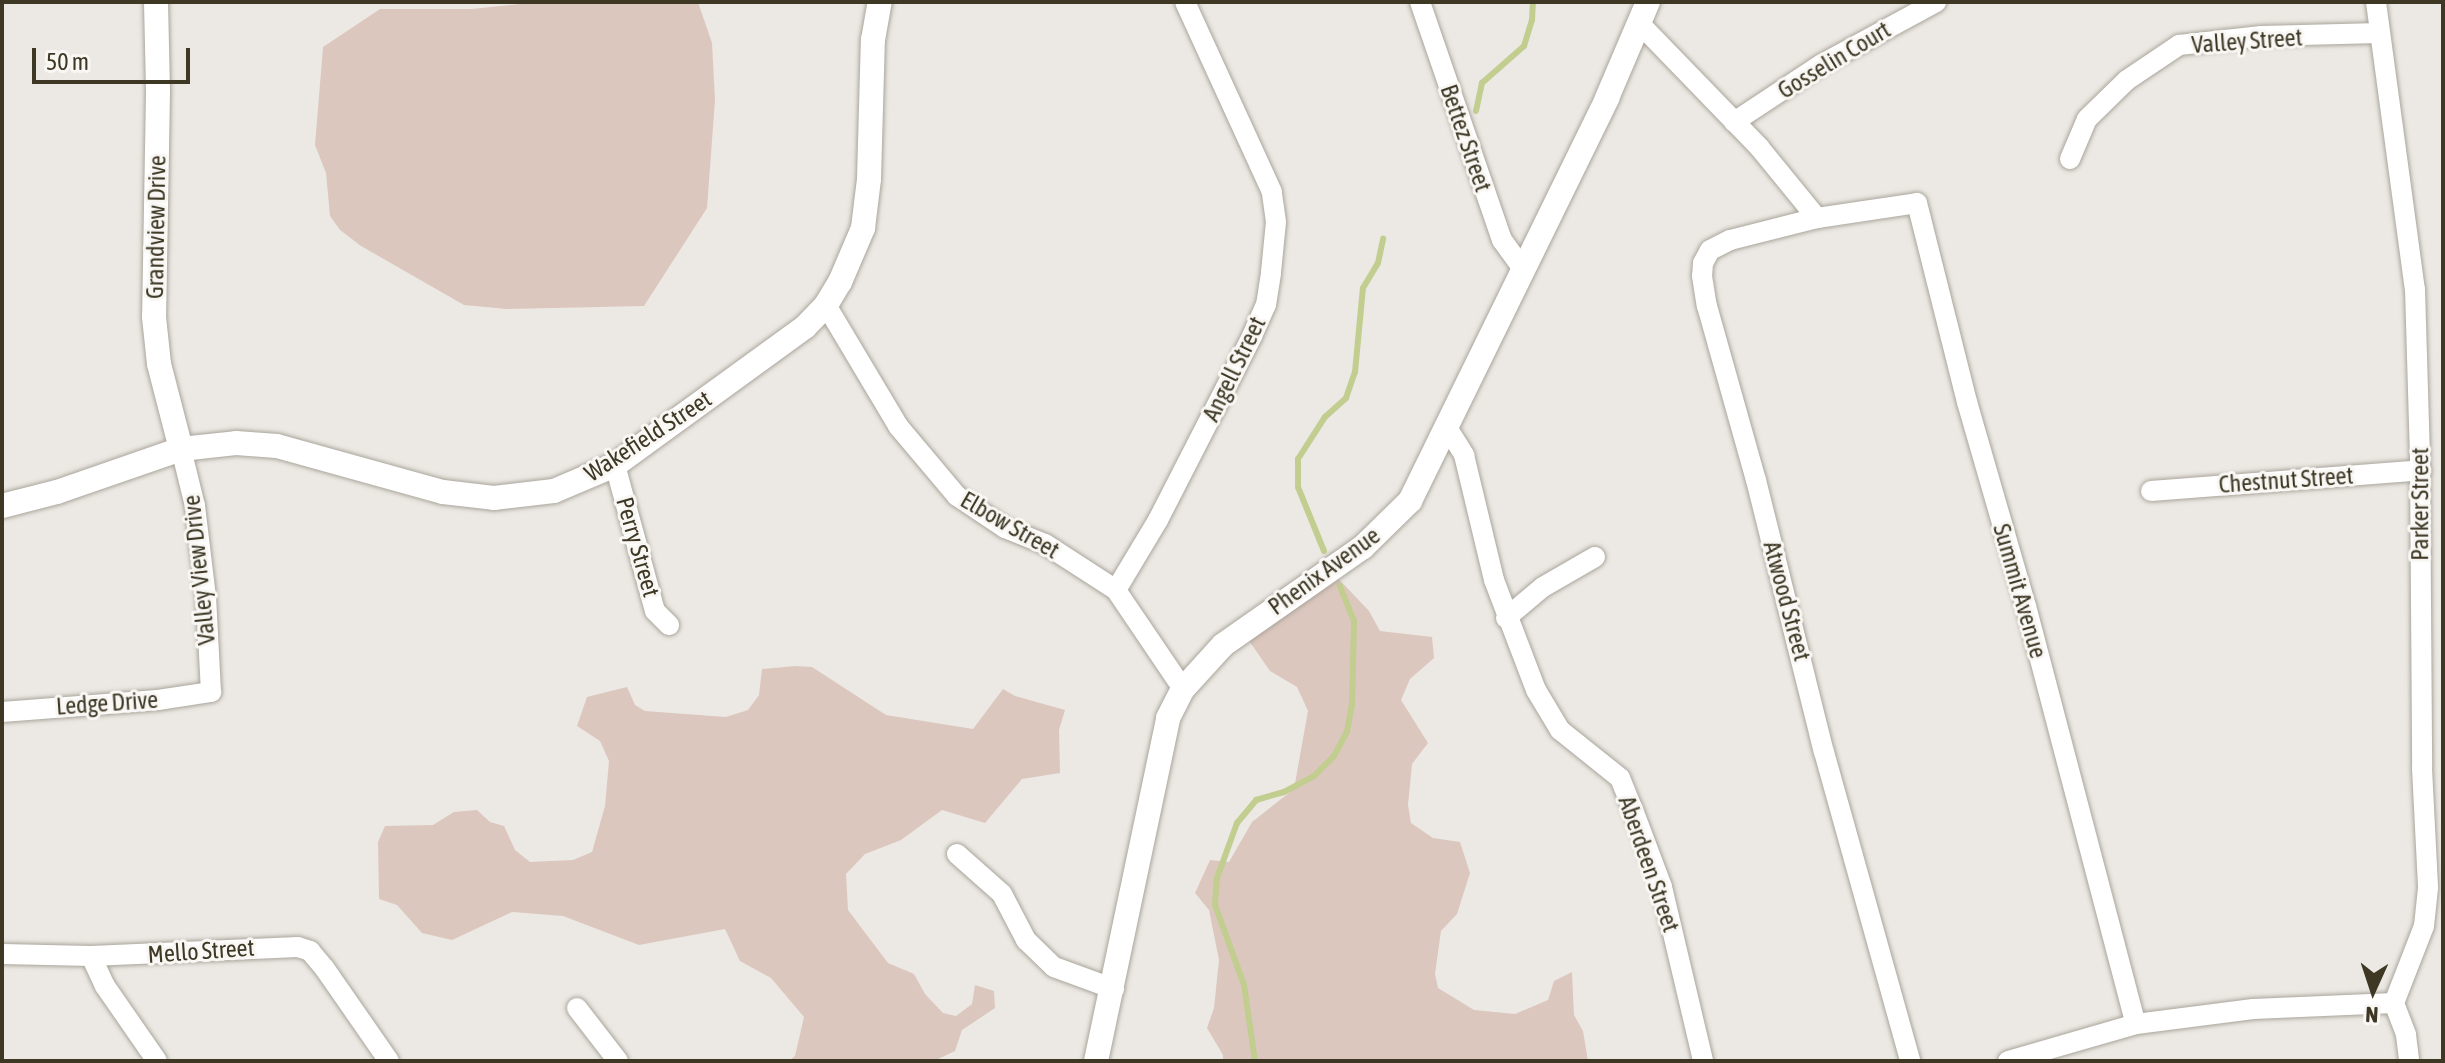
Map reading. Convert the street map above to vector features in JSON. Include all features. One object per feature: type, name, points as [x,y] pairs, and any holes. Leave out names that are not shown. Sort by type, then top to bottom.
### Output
[{"type":"street","name":"Grandview Drive","points":[[156,2],[158,92],[154,317],[159,364],[181,449]]},
{"type":"street","name":"Wakefield Street","points":[[2,506],[57,492],[181,449],[236,443],[277,446],[443,492],[494,498],[554,491],[615,465],[805,327],[826,305],[840,282],[863,228],[869,179],[873,40],[880,2]]},
{"type":"street","name":"Angell Street","points":[[1116,590],[1158,520],[1252,336],[1266,305],[1273,257],[1276,222],[1272,192],[1185,2]]},
{"type":"street","name":"Bettez Street","points":[[1420,2],[1502,240],[1522,268]]},
{"type":"street","name":"Gosselin Court","points":[[1734,122],[1822,64],[1936,2]]},
{"type":"street","name":"Parker Street","points":[[2376,2],[2415,289],[2421,470],[2422,768],[2428,888],[2424,926],[2394,1003]]},
{"type":"street","name":"Phenix Avenue","points":[[1096,1061],[1114,989],[1168,718],[1183,689],[1223,645],[1363,547],[1410,501],[1448,429],[1522,268],[1607,98],[1644,13]]},
{"type":"street","points":[[1644,13],[1817,218]]},
{"type":"street","name":"Valley Street","points":[[2070,159],[2087,119],[2127,80],[2179,45],[2251,37],[2380,33]]},
{"type":"street","name":"Summit Avenue","points":[[1817,218],[1917,203],[1942,289],[1967,402],[2026,606],[2136,1024]]},
{"type":"street","name":"Atwood Street","points":[[1817,218],[1730,240],[1710,250],[1703,263],[1702,276],[1707,306],[1756,480],[1824,752],[1910,1061]]},
{"type":"street","name":"Elbow Street","points":[[826,305],[871,375],[898,426],[957,496],[1005,528],[1058,552],[1116,590],[1183,689]]},
{"type":"street","name":"Aberdeen Street","points":[[1448,429],[1464,455],[1477,516],[1506,618],[1536,690],[1560,730],[1620,778],[1662,887],[1703,1061]]},
{"type":"street","name":"Valley View Drive","points":[[181,449],[195,506],[206,597],[211,692]]},
{"type":"street","name":"Perry Street","points":[[615,465],[655,611],[669,625]]},
{"type":"street","name":"Chestnut Street","points":[[2151,491],[2421,470]]},
{"type":"street","points":[[1506,618],[1543,587],[1595,557]]},
{"type":"street","name":"Ledge Drive","points":[[2,712],[158,700],[211,692]]},
{"type":"street","points":[[957,854],[1002,894],[1026,940],[1054,967],[1114,989]]},
{"type":"street","name":"Mello Street","points":[[2,954],[91,956],[298,947],[310,951],[389,1061]]},
{"type":"street","points":[[91,956],[105,986],[157,1061]]},
{"type":"street","points":[[2008,1061],[2136,1024],[2253,1009],[2394,1003],[2406,1035],[2409,1061]]},
{"type":"street","points":[[577,1008],[618,1061]]},
{"type":"shaded area","points":[[539,2],[698,2],[712,43],[715,100],[707,208],[644,306],[507,309],[464,305],[361,246],[340,230],[330,216],[326,173],[315,145],[323,47],[380,9],[472,9]]},
{"type":"shaded area","points":[[1333,573],[1369,611],[1380,631],[1432,637],[1434,658],[1410,679],[1401,700],[1428,743],[1412,764],[1408,805],[1411,823],[1433,838],[1460,842],[1470,873],[1457,914],[1441,931],[1435,974],[1438,988],[1474,1010],[1515,1014],[1548,1000],[1554,981],[1572,972],[1574,1015],[1583,1031],[1588,1061],[1223,1061],[1223,1055],[1207,1028],[1214,1008],[1219,960],[1209,910],[1195,893],[1210,860],[1229,862],[1252,822],[1294,789],[1308,711],[1297,687],[1270,671],[1245,635]]},
{"type":"shaded area","points":[[812,667],[886,715],[973,729],[1003,689],[1015,696],[1065,710],[1059,730],[1060,773],[1022,779],[985,823],[942,810],[901,840],[865,854],[846,874],[848,910],[888,963],[914,974],[925,994],[943,1013],[956,1016],[972,1004],[975,985],[994,991],[995,1008],[962,1030],[955,1051],[934,1061],[789,1061],[795,1056],[804,1017],[771,978],[740,961],[725,929],[639,945],[563,916],[512,912],[452,940],[422,933],[397,905],[379,899],[378,842],[385,826],[433,825],[454,812],[477,810],[490,822],[504,826],[515,850],[530,862],[573,860],[592,852],[605,806],[609,761],[600,741],[577,726],[587,697],[627,687],[635,705],[645,711],[726,717],[748,710],[759,695],[762,669]]},
{"type":"waterway","points":[[1476,111],[1482,83],[1524,46],[1532,20],[1533,2]]},
{"type":"waterway","points":[[1324,551],[1298,487],[1298,459],[1325,417],[1346,398],[1355,372],[1363,288],[1378,263],[1383,239]]},
{"type":"waterway","points":[[1255,1061],[1244,985],[1215,905],[1217,878],[1237,823],[1256,800],[1284,792],[1314,776],[1334,756],[1347,732],[1352,705],[1354,621],[1340,586]]}]
